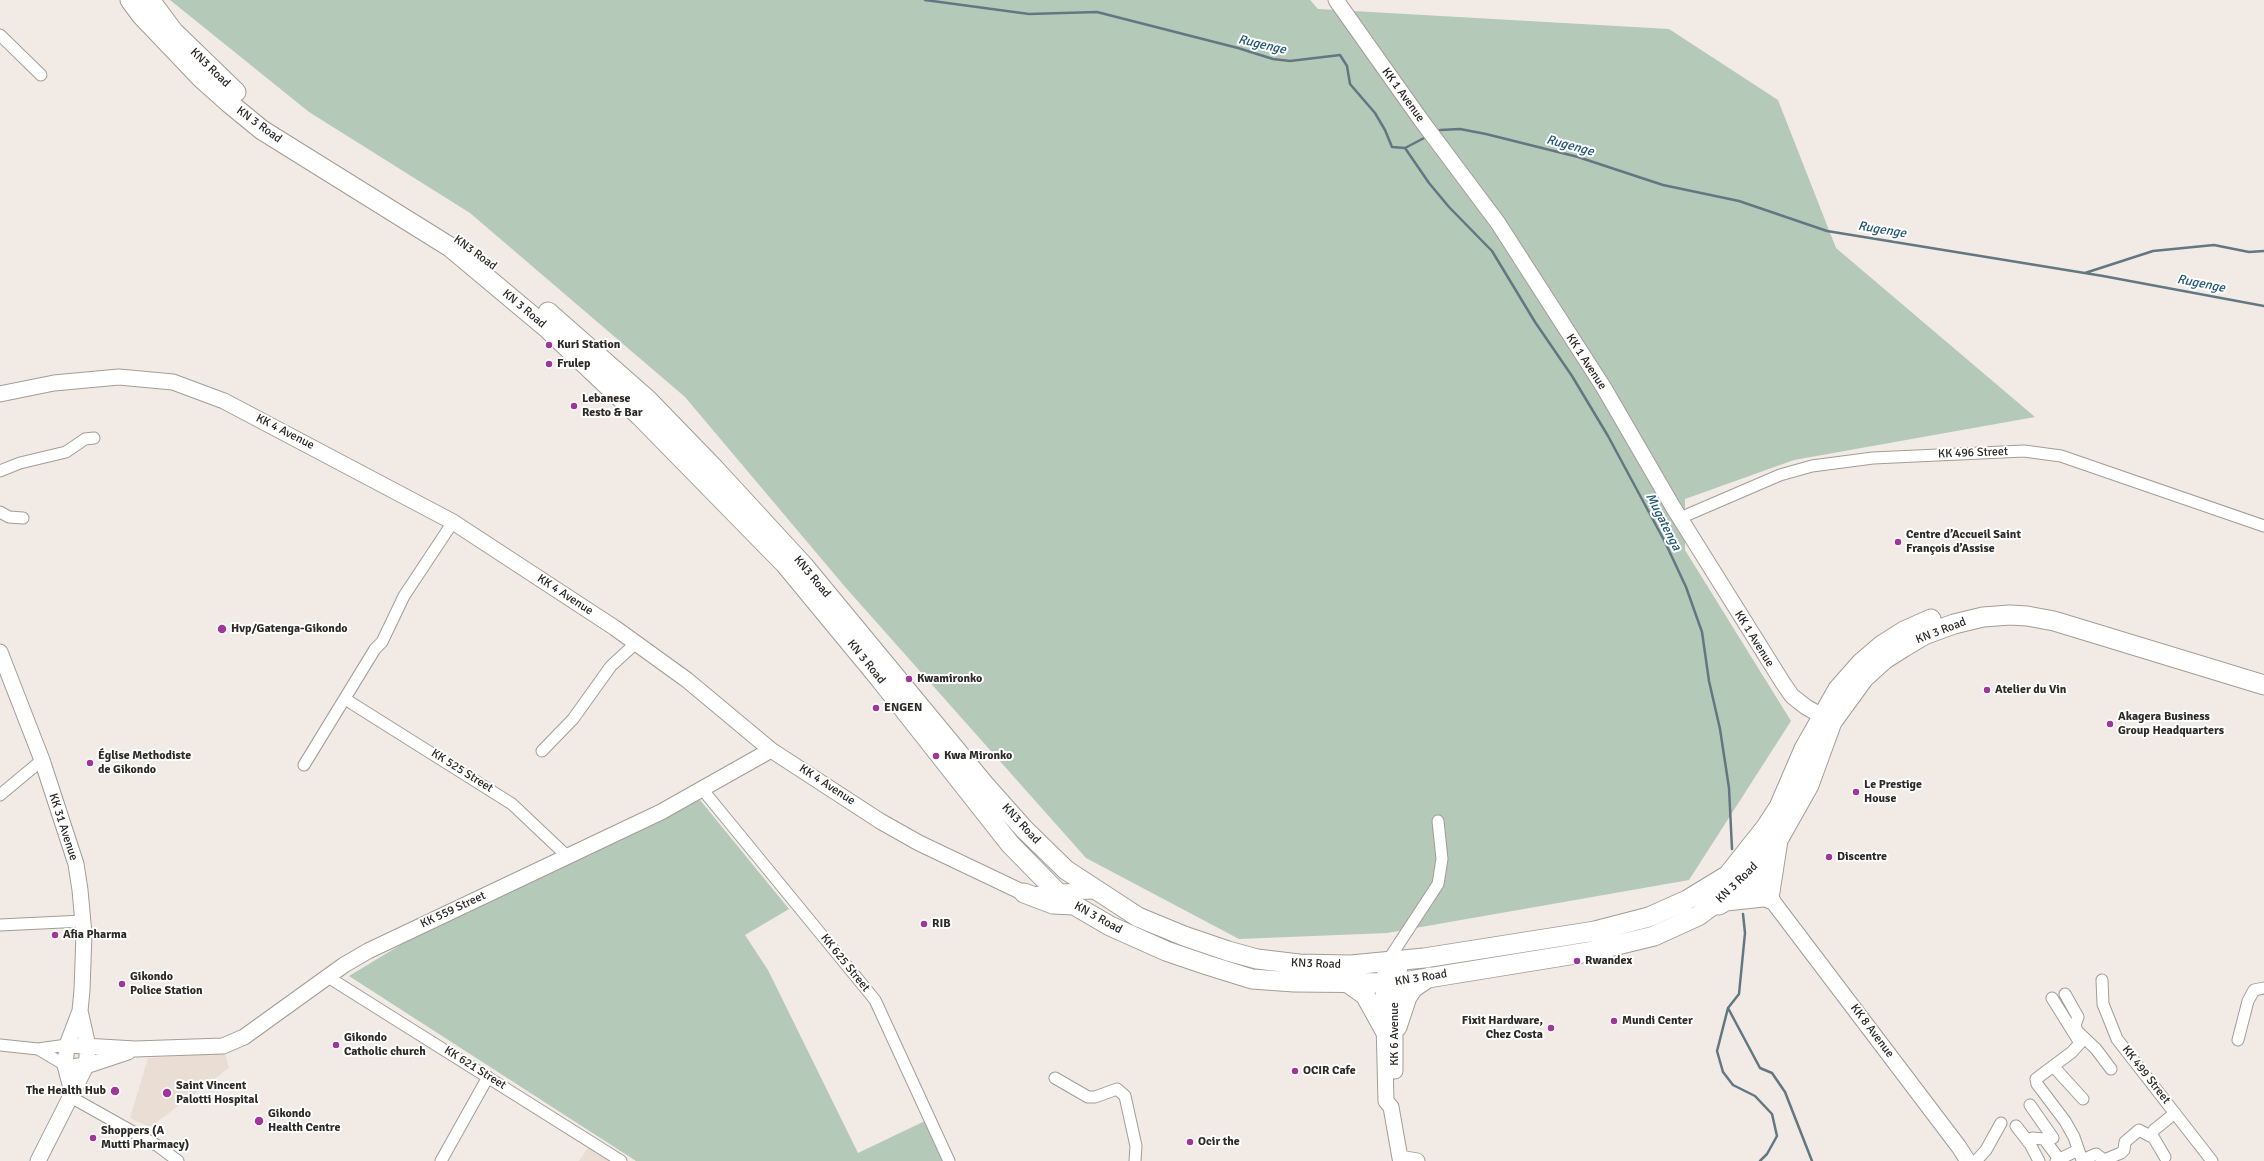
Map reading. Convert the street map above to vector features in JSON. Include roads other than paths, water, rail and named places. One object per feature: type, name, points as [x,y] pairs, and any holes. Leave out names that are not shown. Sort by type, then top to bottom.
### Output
[{"type":"highway","name":"KN 3 Road","points":[[130,0],[141,15],[202,79],[257,125],[450,247],[552,323],[640,416],[785,564],[880,679],[1010,844],[1057,892],[1074,905],[1110,926],[1159,948],[1238,975],[1252,979],[1294,982],[1348,984],[1390,983],[1588,952],[1654,936],[1709,910],[1743,869],[1827,719],[1864,678],[1885,659],[1924,635],[1954,624],[1983,617],[2027,616],[2054,621],[2264,685]]},
{"type":"highway","name":"KN3 Road","points":[[150,0],[173,31],[253,107],[469,248],[552,323],[649,401],[804,566],[1024,829],[1066,870],[1096,891],[1138,916],[1184,936],[1257,959],[1299,964],[1352,965],[1394,961],[1538,940]]},
{"type":"highway","name":"KN 3 Road","points":[[1538,940],[1595,931],[1649,917],[1687,900],[1743,869],[1778,840],[1809,785],[1827,719],[1838,689],[1861,664],[1882,645],[1923,622],[1949,613],[1986,607],[2034,606],[2062,611],[2264,672]]},
{"type":"highway","points":[[1709,910],[1726,901],[1769,898],[1778,840]]},
{"type":"highway","points":[[1039,874],[1039,884],[1029,894],[1053,904],[1074,905]]},
{"type":"highway","points":[[1348,984],[1365,995],[1391,1029],[1413,988],[1430,976]]},
{"type":"main road","name":"KK 1 Avenue","points":[[1336,0],[1421,120],[1498,223],[1604,388],[1680,518],[1782,683],[1792,696],[1827,719]]},
{"type":"main road","name":"KK 4 Avenue","points":[[0,394],[54,383],[119,376],[173,382],[224,401],[302,440],[453,522],[615,628],[687,680],[771,750],[880,821],[919,843],[1029,894]]},
{"type":"main road","name":"KK 31 Avenue","points":[[0,652],[42,760],[76,864],[83,921],[80,1011],[88,1046],[86,1066],[70,1094],[38,1161]]},
{"type":"main road","name":"KK 559 Street","points":[[67,1045],[135,1049],[223,1046],[244,1037],[328,977],[368,951],[568,857],[702,789],[771,750]]},
{"type":"main road","name":"KK 8 Avenue","points":[[1743,869],[1769,898],[1960,1154],[1968,1161]]},
{"type":"main road","points":[[1029,894],[1096,891]]},
{"type":"main road","name":"KK 6 Avenue","points":[[1394,961],[1390,983],[1391,1029],[1386,1101],[1391,1107],[1397,1160],[1417,1161]]},
{"type":"main road","name":"KK 31 Avenue","points":[[70,1094],[65,1065],[67,1045],[80,1011]]},
{"type":"main road","name":"KK 559 Street","points":[[65,1065],[86,1066],[135,1049]]},
{"type":"street","points":[[0,35],[41,75]]},
{"type":"street","points":[[0,471],[20,463],[66,452],[85,439],[94,438]]},
{"type":"street","name":"KK 496 Street","points":[[1680,518],[1780,475],[1812,466],[1873,458],[2024,451],[2061,456],[2264,526]]},
{"type":"street","points":[[0,512],[9,517],[23,518]]},
{"type":"street","points":[[304,765],[375,649],[382,642],[404,596],[453,522]]},
{"type":"street","points":[[542,751],[573,719],[611,666],[636,643]]},
{"type":"street","name":"KK 525 Street","points":[[345,699],[512,804],[568,857]]},
{"type":"street","points":[[0,796],[42,760]]},
{"type":"street","name":"KK 625 Street","points":[[702,789],[875,1000],[948,1161]]},
{"type":"street","points":[[1394,961],[1407,933],[1438,884],[1442,858],[1438,821]]},
{"type":"street","points":[[0,925],[83,921]]},
{"type":"street","name":"KK 621 Street","points":[[328,977],[488,1076],[621,1161]]},
{"type":"street","name":"KK 499 Street","points":[[2102,980],[2103,1004],[2117,1039],[2212,1161]]},
{"type":"street","points":[[2238,1040],[2248,1001],[2254,990],[2264,988]]},
{"type":"street","points":[[2065,994],[2078,1017],[2075,1025],[2077,1031],[2096,1049],[2111,1069]]},
{"type":"street","points":[[2052,998],[2080,1043],[2078,1047],[2036,1079],[2070,1129],[2082,1160],[2096,1154],[2104,1160],[2123,1152],[2125,1142],[2139,1130],[2149,1137],[2152,1135]]},
{"type":"street","points":[[0,1045],[38,1049],[67,1045]]},
{"type":"street","points":[[38,1049],[65,1065]]},
{"type":"street","points":[[2053,1066],[2083,1099]]},
{"type":"street","points":[[441,1161],[488,1076]]},
{"type":"street","points":[[1055,1078],[1088,1097],[1095,1098],[1117,1089],[1125,1096],[1136,1146],[1135,1161]]},
{"type":"street","points":[[70,1094],[158,1146],[178,1161]]},
{"type":"street","points":[[2030,1105],[2046,1128],[2058,1160],[2078,1150]]},
{"type":"street","points":[[2152,1135],[2154,1130],[2175,1113]]},
{"type":"street","points":[[1976,1161],[1986,1150],[2001,1123]]},
{"type":"street","points":[[2016,1126],[2030,1140],[2039,1161]]},
{"type":"street","points":[[2030,1140],[2046,1128]]},
{"type":"street","points":[[2030,1140],[2050,1140],[2070,1129]]},
{"type":"street","points":[[2152,1135],[2165,1157]]},
{"type":"waterway","name":"Rugenge","points":[[925,0],[1029,14],[1097,12],[1238,48],[1273,59],[1290,61],[1340,55],[1347,66],[1350,84],[1375,113],[1385,130],[1392,147],[1405,148],[1426,137]]},
{"type":"waterway","name":"Rugenge","points":[[1436,132],[1440,130],[1460,129],[1578,157],[1663,185],[1739,201],[1827,231],[2103,276],[2264,306]]},
{"type":"waterway","name":"Mugatenga","points":[[1405,148],[1429,183],[1449,207],[1492,251],[1535,322],[1572,376],[1608,436],[1665,542],[1686,587],[1702,632],[1709,681],[1720,729],[1729,788],[1732,849]]},
{"type":"waterway","points":[[2085,273],[2153,251],[2214,245],[2249,252],[2264,251]]},
{"type":"waterway","points":[[1743,914],[1745,933],[1739,994],[1728,1008],[1760,1068],[1772,1073],[1785,1092],[1812,1161]]},
{"type":"waterway","points":[[1728,1008],[1717,1051],[1723,1072],[1733,1085],[1755,1096],[1772,1114],[1777,1136],[1767,1154],[1760,1161]]},
{"type":"place","name":"Kuri Station","points":[[549,345]]},
{"type":"place","name":"Frulep","points":[[549,364]]},
{"type":"place","name":"Lebanese Resto & Bar","points":[[574,406]]},
{"type":"place","name":"Centre d’Accueil Saint François d’Assise","points":[[1898,542]]},
{"type":"place","name":"Hvp/Gatenga-Gikondo","points":[[222,629]]},
{"type":"place","name":"Kwamironko","points":[[909,679]]},
{"type":"place","name":"Atelier du Vin","points":[[1987,690]]},
{"type":"place","name":"ENGEN","points":[[876,708]]},
{"type":"place","name":"Akagera Business Group Headquarters","points":[[2110,724]]},
{"type":"place","name":"Kwa Mironko","points":[[936,756]]},
{"type":"place","name":"Église Methodiste de Gikondo","points":[[90,763]]},
{"type":"place","name":"Le Prestige House","points":[[1856,792]]},
{"type":"place","name":"Discentre","points":[[1829,857]]},
{"type":"place","name":"RIB","points":[[924,924]]},
{"type":"place","name":"Afia Pharma","points":[[55,935]]},
{"type":"place","name":"Rwandex","points":[[1577,961]]},
{"type":"place","name":"Gikondo Police Station","points":[[122,984]]},
{"type":"place","name":"Mundi Center","points":[[1614,1021]]},
{"type":"place","name":"Fixit Hardware, Chez Costa","points":[[1551,1028]]},
{"type":"place","name":"Gikondo Catholic church","points":[[336,1045]]},
{"type":"place","name":"OCIR Cafe","points":[[1295,1071]]},
{"type":"place","name":"The Health Hub","points":[[115,1091]]},
{"type":"place","name":"Saint Vincent Palotti Hospital","points":[[167,1093]]},
{"type":"place","name":"Gikondo Health Centre","points":[[259,1121]]},
{"type":"place","name":"Shoppers (A Mutti Pharmacy)","points":[[93,1138]]},
{"type":"place","name":"Ocir the","points":[[1190,1142]]}]
